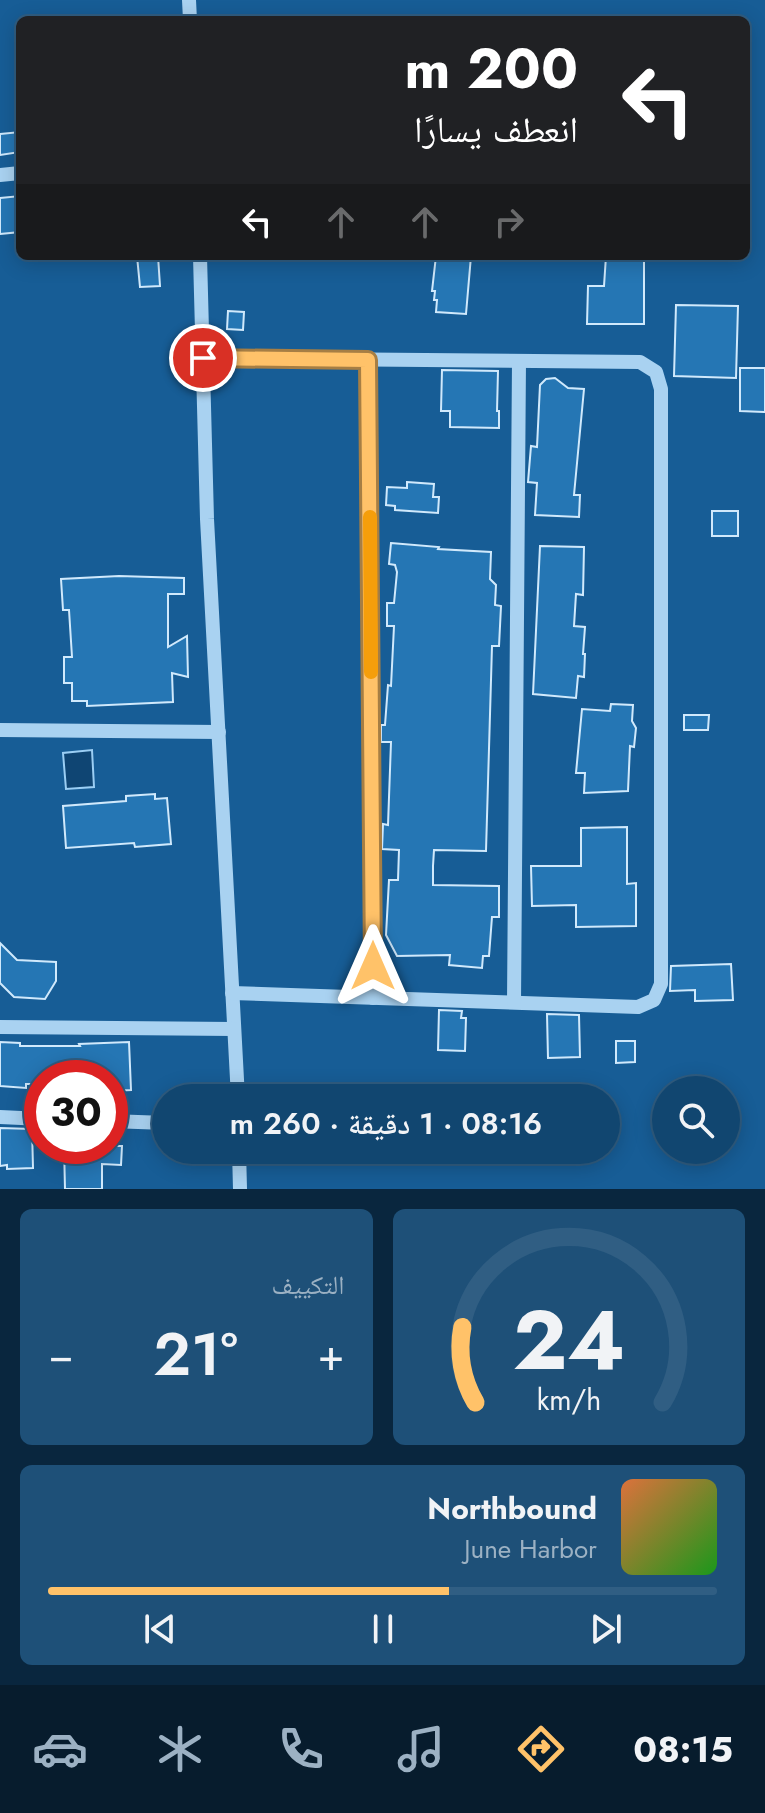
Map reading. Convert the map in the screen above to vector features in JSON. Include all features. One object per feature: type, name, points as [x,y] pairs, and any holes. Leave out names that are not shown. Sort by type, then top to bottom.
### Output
[{"type":"street","points":[[200,260],[207,519],[237,1084]]},
{"type":"street","points":[[203,358],[640,362],[656,372],[661,389],[661,984],[654,1000],[638,1007],[232,993]]},
{"type":"street","points":[[368,360],[373,998]]},
{"type":"street","points":[[514,1002],[519,361]]},
{"type":"street","points":[[0,730],[219,732]]},
{"type":"street","points":[[0,1027],[234,1029]]},
{"type":"street","points":[[0,1117],[24,1118]]},
{"type":"street","points":[[128,1122],[152,1122]]},
{"type":"street","points":[[239,1164],[240,1189]]},
{"type":"water","points":[[92,750],[94,787],[66,789],[63,753]]},
{"type":"building","points":[[16,132],[16,153],[0,155],[0,134]]},
{"type":"building","points":[[16,196],[16,232],[0,234],[0,198]]},
{"type":"building","points":[[137,260],[158,260],[160,286],[140,287]]},
{"type":"building","points":[[436,260],[471,260],[466,314],[436,312],[437,300],[434,300],[435,291],[432,291]]},
{"type":"building","points":[[606,260],[644,260],[644,324],[587,324],[588,286],[604,286]]},
{"type":"building","points":[[676,305],[738,306],[736,378],[674,376]]},
{"type":"building","points":[[228,311],[244,312],[243,330],[227,329]]},
{"type":"building","points":[[740,368],[765,368],[765,412],[740,411]]},
{"type":"building","points":[[442,370],[498,371],[499,428],[450,427],[450,411],[441,411]]},
{"type":"building","points":[[555,378],[568,388],[584,389],[574,495],[580,495],[579,517],[535,515],[537,483],[528,482],[531,446],[537,447],[540,385],[546,379]]},
{"type":"building","points":[[407,482],[434,484],[433,497],[439,497],[438,513],[395,510],[395,506],[386,505],[387,487],[407,488]]},
{"type":"building","points":[[712,511],[738,511],[738,536],[712,536]]},
{"type":"building","points":[[391,543],[491,552],[490,579],[496,585],[495,605],[501,606],[499,646],[492,646],[486,851],[434,850],[433,866],[433,885],[499,886],[499,917],[492,917],[489,956],[483,956],[482,968],[449,965],[450,955],[397,956],[386,935],[389,880],[398,880],[399,850],[382,849],[383,824],[388,825],[391,742],[381,742],[381,725],[385,725],[388,685],[391,686],[394,626],[387,626],[387,603],[394,603],[397,572],[395,565],[389,564]]},
{"type":"building","points":[[540,546],[584,547],[583,595],[576,594],[574,626],[585,627],[584,677],[578,676],[576,698],[533,694]]},
{"type":"building","points":[[119,576],[184,578],[184,594],[168,594],[168,647],[187,636],[188,677],[172,673],[173,702],[87,706],[87,701],[72,701],[72,683],[64,683],[64,657],[72,657],[69,610],[63,610],[61,579]]},
{"type":"building","points":[[611,704],[633,705],[632,721],[636,728],[634,747],[630,746],[628,791],[584,793],[585,773],[576,773],[582,709],[610,711]]},
{"type":"building","points":[[684,715],[709,715],[708,730],[684,730]]},
{"type":"building","points":[[155,794],[155,799],[167,798],[171,844],[135,847],[134,843],[66,848],[63,806],[126,801],[126,796]]},
{"type":"building","points":[[627,827],[627,884],[636,883],[636,926],[576,927],[576,905],[532,906],[531,866],[581,866],[581,828]]},
{"type":"building","points":[[0,943],[17,960],[56,962],[56,981],[45,999],[14,997],[0,983]]},
{"type":"building","points":[[731,964],[733,1000],[695,1001],[695,990],[670,991],[671,966]]},
{"type":"building","points":[[439,1010],[462,1011],[461,1018],[466,1018],[465,1051],[438,1050]]},
{"type":"building","points":[[547,1014],[579,1015],[580,1057],[548,1058]]},
{"type":"building","points":[[616,1041],[635,1041],[635,1062],[616,1063]]},
{"type":"building","points":[[0,1042],[20,1043],[20,1046],[80,1046],[129,1042],[131,1090],[128,1090],[128,1060],[24,1060],[24,1088],[0,1086]]},
{"type":"building","points":[[0,1128],[24,1129],[24,1164],[33,1164],[33,1168],[7,1169],[7,1165],[0,1166]]},
{"type":"building","points":[[64,1164],[102,1164],[102,1189],[65,1189]]},
{"type":"slow traffic","points":[[370,517],[371,672]]},
{"type":"route","points":[[203,358],[368,360],[373,966]]}]
